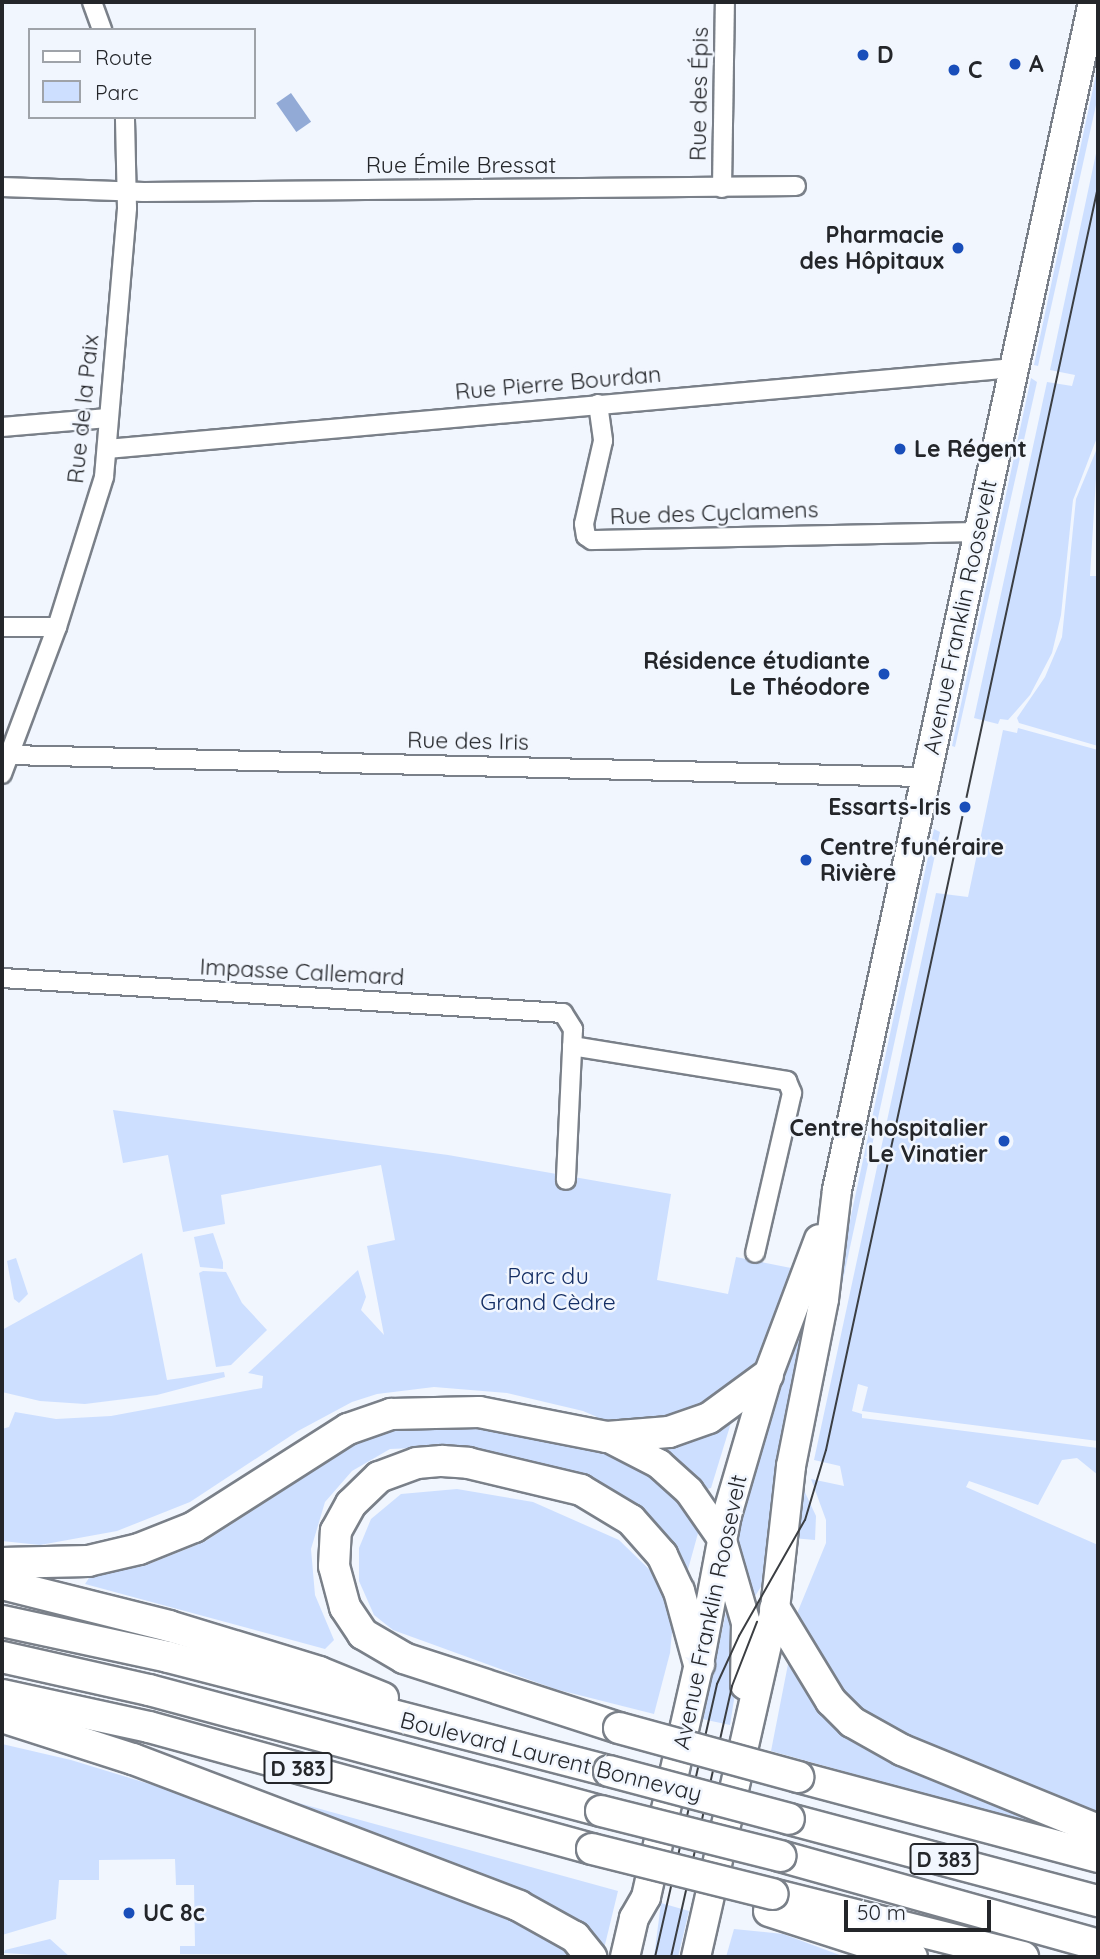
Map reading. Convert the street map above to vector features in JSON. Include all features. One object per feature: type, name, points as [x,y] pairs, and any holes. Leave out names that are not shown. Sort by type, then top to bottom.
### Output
[{"type":"highway","points":[[2,1563],[88,1561],[139,1549],[194,1527],[348,1429],[391,1414],[479,1412],[607,1437],[670,1432],[709,1418],[768,1375]]},
{"type":"highway","points":[[699,1664],[679,1591],[662,1555],[631,1520],[581,1490],[442,1461],[417,1463],[379,1477],[351,1504],[336,1531],[334,1566],[345,1607],[363,1634],[404,1658],[619,1728],[1098,1857]]},
{"type":"highway","points":[[2,1584],[169,1626],[319,1672],[471,1735]]},
{"type":"highway","points":[[775,1609],[831,1701],[852,1722],[902,1750],[1098,1830]]},
{"type":"highway","name":"Boulevard Laurent Bonnevay","points":[[2,1621],[168,1657],[1098,1901]]},
{"type":"highway","points":[[2,1657],[149,1690],[780,1856],[1098,1945]]},
{"type":"highway","name":"D 383","points":[[2,1695],[149,1727],[681,1872],[770,1902]]},
{"type":"highway","points":[[2,1717],[133,1759],[519,1906],[575,1937],[591,1957]]},
{"type":"highway","points":[[770,1902],[912,1957]]},
{"type":"highway","points":[[770,1902],[1023,1957]]},
{"type":"main road","name":"Avenue Franklin Roosevelt","points":[[696,1957],[775,1609],[791,1466],[824,1299],[837,1190],[1093,2]]},
{"type":"main road","name":"Avenue Franklin Roosevelt","points":[[625,1957],[634,1918],[646,1897],[699,1664],[721,1536],[768,1375],[837,1190]]},
{"type":"main road","points":[[607,1437],[659,1464],[689,1491],[721,1536],[746,1623],[742,1755]]},
{"type":"main road","points":[[643,1957],[646,1897]]},
{"type":"street","points":[[92,2],[101,28]]},
{"type":"street","name":"Rue des Épis","points":[[722,188],[725,2]]},
{"type":"street","name":"Rue de la Paix","points":[[2,774],[57,627],[97,503],[107,449],[127,190],[124,119]]},
{"type":"street","name":"Rue Émile Bressat","points":[[2,187],[127,190],[796,186]]},
{"type":"street","name":"Rue Pierre Bourdan","points":[[107,449],[1014,368]]},
{"type":"street","name":"Rue des Cyclamens","points":[[598,404],[603,441],[584,524],[586,536],[592,540],[979,532]]},
{"type":"street","points":[[2,427],[108,418]]},
{"type":"street","points":[[2,626],[57,627]]},
{"type":"street","name":"Rue des Iris","points":[[9,755],[925,777]]},
{"type":"street","name":"Impasse Callemard","points":[[2,978],[563,1013],[573,1029],[566,1180]]},
{"type":"street","points":[[572,1046],[787,1082],[792,1093],[755,1253]]},
{"type":"green space","points":[[1098,65],[1098,96],[1038,366],[1034,365]]},
{"type":"green space","points":[[1098,144],[1098,435],[1073,500],[1061,615],[1052,653],[1030,695],[1008,720],[1000,719],[998,724],[974,718],[1047,382],[1072,386],[1075,375],[1050,370]]},
{"type":"green space","points":[[1031,378],[1037,382],[955,747],[952,746]]},
{"type":"green space","points":[[1098,446],[1090,576],[1098,576],[1098,746],[1019,723],[1017,718],[1045,677],[1062,637],[1076,499]]},
{"type":"green space","name":"Centre hospitalier Le Vinatier","points":[[1018,728],[1098,750],[1098,1441],[862,1411],[868,1387],[858,1384],[852,1411],[862,1414],[862,1418],[1098,1448],[1098,1475],[1077,1458],[1062,1460],[1038,1505],[969,1481],[966,1487],[1098,1545],[1098,1819],[857,1715],[798,1629],[798,1611],[826,1543],[826,1520],[811,1479],[844,1486],[840,1466],[814,1460],[936,893],[968,897],[1003,730],[1017,733]]},
{"type":"green space","points":[[934,829],[940,832],[839,1298],[834,1295]]},
{"type":"green space","name":"Parc du Grand Cèdre","points":[[113,1110],[448,1155],[671,1194],[657,1280],[728,1294],[736,1257],[791,1268],[765,1349],[748,1372],[694,1417],[599,1423],[597,1417],[583,1411],[507,1393],[434,1387],[377,1394],[352,1402],[298,1431],[190,1502],[117,1531],[40,1545],[2,1541],[2,1429],[9,1427],[15,1412],[56,1419],[111,1416],[262,1388],[263,1376],[248,1373],[358,1270],[366,1297],[361,1310],[384,1335],[367,1246],[395,1240],[381,1165],[221,1195],[225,1224],[183,1232],[168,1155],[123,1163]]},
{"type":"green space","points":[[213,1233],[223,1269],[200,1267],[194,1237]]},
{"type":"green space","points":[[142,1253],[167,1380],[224,1372],[225,1377],[157,1395],[85,1404],[40,1401],[2,1392],[2,1330]]},
{"type":"green space","points":[[16,1258],[28,1294],[19,1303],[14,1299],[7,1261]]},
{"type":"green space","points":[[226,1272],[242,1303],[267,1330],[231,1365],[216,1367],[199,1273]]},
{"type":"green space","points":[[808,1303],[812,1304],[769,1574],[752,1601],[731,1546]]},
{"type":"green space","points":[[734,1413],[711,1488],[704,1490],[652,1449]]},
{"type":"green space","points":[[461,1425],[537,1436],[621,1455],[681,1498],[700,1526],[687,1573],[668,1541],[545,1470],[463,1446],[390,1449],[352,1471],[325,1502],[311,1549],[315,1595],[334,1640],[325,1649],[85,1584],[91,1575],[144,1566],[204,1542],[365,1438],[409,1427]]},
{"type":"green space","points":[[802,1486],[816,1516],[815,1540],[792,1538]]},
{"type":"green space","points":[[457,1489],[533,1502],[619,1540],[654,1574],[673,1622],[670,1653],[654,1714],[555,1689],[393,1630],[374,1615],[359,1581],[359,1548],[371,1519],[401,1494]]},
{"type":"green space","points":[[732,1586],[737,1681],[730,1725],[702,1719]]},
{"type":"green space","points":[[790,1654],[812,1692],[1098,1842],[771,1751]]},
{"type":"green space","points":[[2,1744],[71,1760],[192,1797],[528,1918],[583,1957],[180,1954],[180,1946],[195,1946],[194,1885],[176,1885],[175,1859],[99,1860],[99,1880],[59,1880],[56,1919],[2,1935]]},
{"type":"green space","points":[[255,1791],[618,1891],[602,1957]]},
{"type":"green space","points":[[661,1903],[689,1911],[678,1957],[654,1957]]},
{"type":"green space","points":[[734,1929],[783,1934],[845,1957],[726,1957]]},
{"type":"green space","points":[[50,1939],[70,1957],[4,1953],[5,1950]]},
{"type":"shaded area","points":[[291,93],[311,122],[296,132],[276,103]]},
{"type":"tram line","points":[[655,1957],[717,1684],[739,1636],[805,1520],[826,1450],[1098,187]]},
{"type":"tram line","points":[[671,1957],[732,1686],[757,1622]]},
{"type":"place","name":"D","points":[[863,55]]},
{"type":"place","name":"A","points":[[1015,64]]},
{"type":"place","name":"C","points":[[954,70]]},
{"type":"place","name":"Pharmacie des Hôpitaux","points":[[958,248]]},
{"type":"place","name":"Le Régent","points":[[900,449]]},
{"type":"place","name":"Résidence étudiante Le Théodore","points":[[884,674]]},
{"type":"place","name":"Essarts-Iris","points":[[965,807]]},
{"type":"place","name":"Centre funéraire Rivière","points":[[806,860]]},
{"type":"place","name":"Centre hospitalier Le Vinatier","points":[[1004,1141]]},
{"type":"place","name":"UC 8c","points":[[129,1913]]}]
